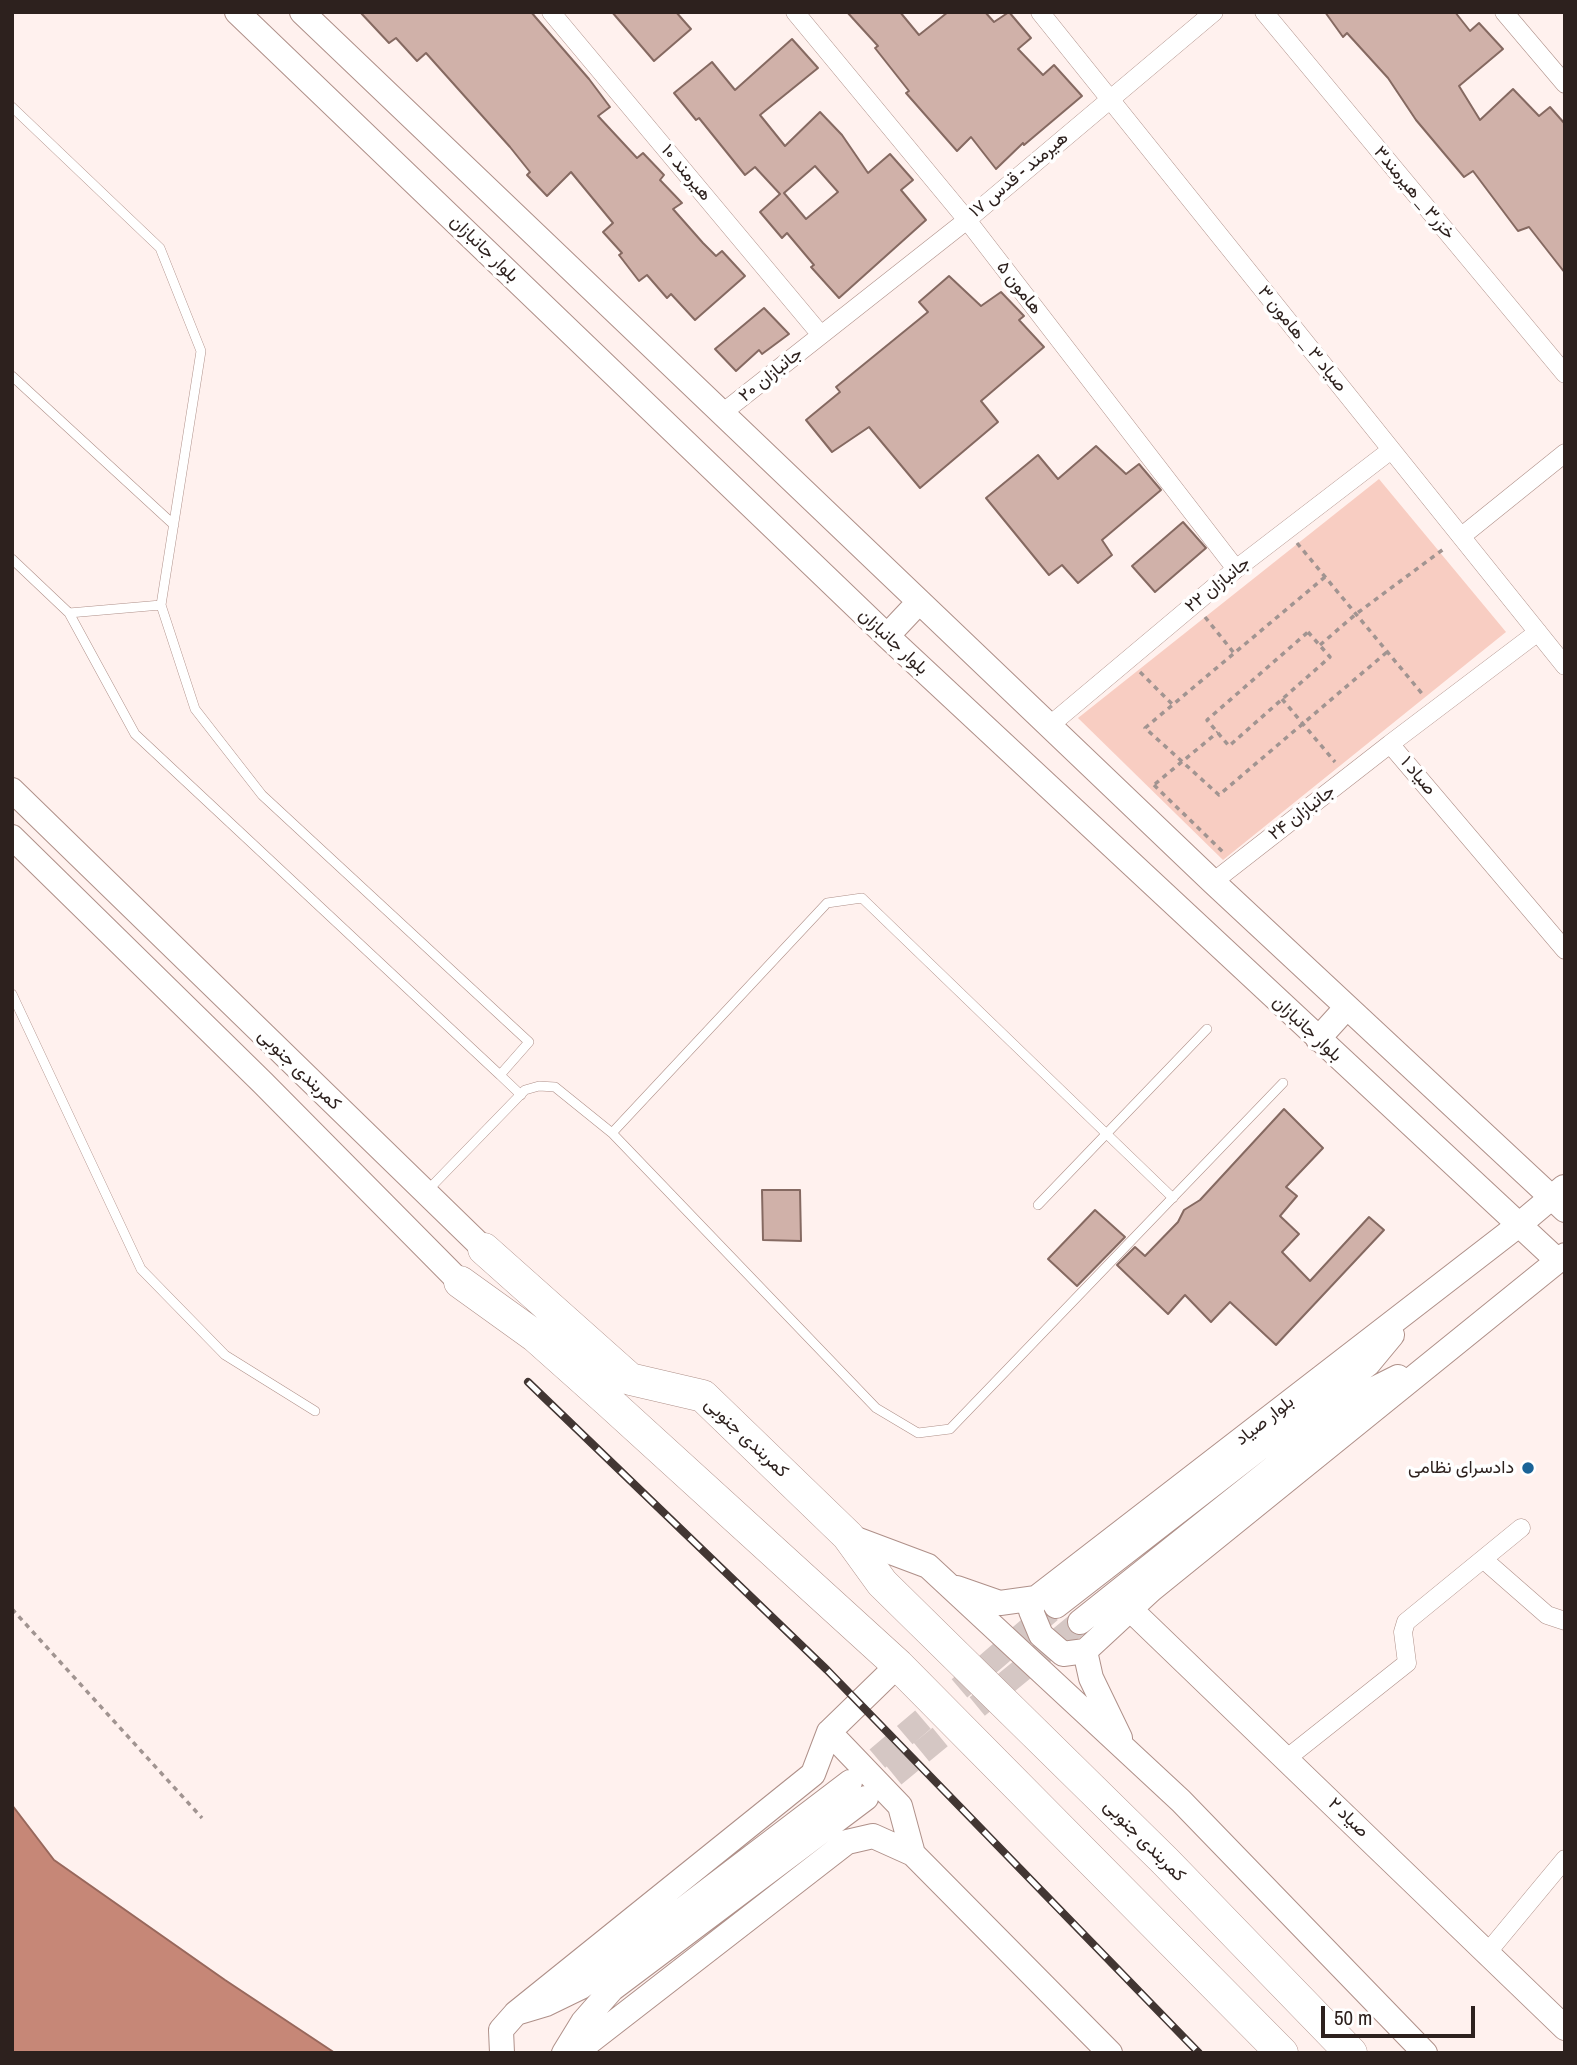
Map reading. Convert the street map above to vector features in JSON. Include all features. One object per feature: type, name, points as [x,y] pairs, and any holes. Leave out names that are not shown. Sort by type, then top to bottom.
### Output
[{"type":"highway","name":"کمربندی جنوبی","points":[[484,1249],[630,1380],[703,1396],[848,1536],[883,1583],[1166,1861],[1351,2053]]},
{"type":"highway","name":"کمربندی جنوبی","points":[[460,1282],[535,1336],[898,1665],[1282,2053]]},
{"type":"highway","points":[[535,1336],[557,1313]]},
{"type":"main road","name":"بلوار جانبازان","points":[[237,12],[887,636],[1476,1186],[1562,1260]]},
{"type":"main road","points":[[302,12],[1213,882],[1560,1198]]},
{"type":"main road","points":[[887,636],[919,602]]},
{"type":"main road","name":"کمربندی جنوبی","points":[[12,790],[484,1249]]},
{"type":"main road","name":"کمربندی جنوبی","points":[[12,837],[263,1083],[460,1282]]},
{"type":"main road","points":[[1318,1038],[1348,1007]]},
{"type":"main road","points":[[263,1083],[287,1058]]},
{"type":"main road","points":[[398,1220],[426,1192]]},
{"type":"main road","name":"بلوار صیاد","points":[[947,1584],[1000,1603],[1046,1602],[1419,1303],[1520,1224],[1560,1198]]},
{"type":"main road","points":[[1046,1602],[1031,1611],[1041,1635],[1063,1654],[1085,1651],[1130,1609],[1562,1260]]},
{"type":"main road","points":[[1080,1622],[1370,1391],[1446,1352]]},
{"type":"main road","points":[[848,1536],[928,1566],[1181,1801],[1425,2053]]},
{"type":"main road","name":"صیاد ۲","points":[[1130,1609],[1565,2028]]},
{"type":"main road","points":[[1085,1651],[1091,1678],[1126,1751]]},
{"type":"main road","points":[[502,2053],[501,2030],[516,2013],[813,1774],[829,1732],[898,1665]]},
{"type":"main road","points":[[829,1732],[900,1806],[913,1854]]},
{"type":"main road","points":[[516,2013],[546,2004],[581,1987],[858,1790],[612,1989],[583,2022],[564,2053]]},
{"type":"main road","points":[[575,2053],[847,1842],[873,1836],[913,1854],[1110,2053]]},
{"type":"street","name":"هیرمند ۱۰","points":[[551,12],[821,335]]},
{"type":"street","name":"هامون ۵","points":[[795,12],[967,220],[1236,569]]},
{"type":"street","name":"صیاد ۳ _ هامون ۳","points":[[1040,12],[1565,666]]},
{"type":"street","name":"هیرمند - قدس ۱۷","points":[[821,335],[967,220],[1214,12]]},
{"type":"street","name":"خزر۳ _ هیرمند۳","points":[[1264,12],[1565,374]]},
{"type":"street","points":[[1504,12],[1565,84]]},
{"type":"street","name":"جانبازان ۲۰","points":[[721,414],[821,335]]},
{"type":"street","name":"جانبازان ۲۲","points":[[1049,726],[1236,569],[1391,450]]},
{"type":"street","points":[[1462,536],[1565,453]]},
{"type":"street","name":"صیاد ۱","points":[[1538,632],[1390,744],[1565,950]]},
{"type":"street","name":"جانبازان ۲۴","points":[[1213,882],[1390,744]]},
{"type":"street","points":[[1286,1759],[1407,1663],[1403,1632],[1406,1622],[1521,1528]]},
{"type":"street","points":[[1483,1559],[1547,1615],[1565,1621]]},
{"type":"street","points":[[1488,1953],[1565,1859]]},
{"type":"lane","points":[[12,107],[160,248],[201,351],[161,605],[195,709],[262,795],[529,1042],[500,1075]]},
{"type":"lane","points":[[12,376],[174,525]]},
{"type":"lane","points":[[12,559],[69,613],[135,734],[522,1095]]},
{"type":"lane","points":[[69,613],[161,605]]},
{"type":"lane","points":[[611,1133],[827,903],[862,898],[1173,1198]]},
{"type":"lane","points":[[12,994],[141,1269],[225,1355],[315,1411]]},
{"type":"lane","points":[[1038,1205],[1207,1029]]},
{"type":"lane","points":[[426,1192],[525,1090],[540,1086],[555,1087],[611,1133],[876,1408],[918,1433],[950,1429],[1283,1083]]},
{"type":"path","points":[[1287,531],[1436,710]]},
{"type":"path","points":[[1320,645],[1356,614],[1462,536]]},
{"type":"path","points":[[1325,577],[1145,728],[1219,795],[1387,652]]},
{"type":"path","points":[[1194,604],[1234,653]]},
{"type":"path","points":[[1308,632],[1320,645],[1330,657],[1229,746],[1207,720],[1308,632]]},
{"type":"path","points":[[1128,660],[1173,705]]},
{"type":"path","points":[[1282,699],[1348,776]]},
{"type":"path","points":[[1131,804],[1218,732]]},
{"type":"path","points":[[1154,785],[1236,864]]},
{"type":"path","points":[[12,1609],[202,1818]]},
{"type":"shaded area","points":[[1379,479],[1506,632],[1223,860],[1078,718]]},
{"type":"shaded area","points":[[12,1805],[54,1860],[225,1980],[335,2053],[12,2053]]},
{"type":"building","points":[[360,12],[531,12],[610,107],[598,116],[637,158],[643,153],[664,175],[660,180],[682,203],[673,209],[716,256],[722,251],[745,276],[695,320],[671,294],[667,298],[647,275],[639,281],[619,255],[622,253],[603,232],[613,223],[571,172],[547,196],[527,175],[530,172],[510,147],[426,53],[417,61],[396,38],[389,43]]},
{"type":"building","points":[[612,12],[676,12],[691,29],[654,61]]},
{"type":"building","points":[[847,12],[900,12],[919,35],[948,12],[985,12],[994,22],[1009,12],[1031,38],[1018,49],[1043,75],[1054,65],[1082,96],[1024,145],[1023,143],[996,169],[971,137],[957,151],[906,93],[909,91],[875,48],[878,46]]},
{"type":"building","points":[[1325,12],[1455,12],[1470,31],[1479,23],[1503,49],[1459,86],[1480,120],[1513,89],[1539,116],[1550,107],[1565,124],[1565,273],[1529,227],[1518,231],[1473,171],[1464,177],[1416,120],[1388,78],[1347,33],[1343,37]]},
{"type":"building","points":[[792,39],[818,68],[760,115],[785,146],[820,112],[842,135],[868,173],[890,154],[913,180],[901,190],[926,220],[839,298],[811,267],[814,265],[787,233],[782,238],[760,212],[780,194],[755,167],[745,175],[699,118],[696,120],[674,93],[712,62],[735,90]],"holes":[[[815,166],[838,192],[806,219],[784,193]]]},
{"type":"building","points":[[949,276],[981,306],[1001,292],[1024,316],[1019,320],[1044,347],[981,401],[998,422],[920,488],[869,427],[832,452],[806,420],[840,392],[836,387],[928,312],[919,302]]},
{"type":"building","points":[[764,308],[789,334],[762,354],[759,350],[736,371],[715,349]]},
{"type":"building","points":[[1096,446],[1126,474],[1139,464],[1161,490],[1102,540],[1112,555],[1078,583],[1062,565],[1049,575],[986,498],[1038,455],[1058,479]]},
{"type":"building","points":[[1183,522],[1206,548],[1155,592],[1132,566]]},
{"type":"building","points":[[1284,1109],[1323,1148],[1286,1187],[1297,1196],[1280,1216],[1299,1234],[1282,1252],[1310,1281],[1369,1217],[1384,1230],[1276,1345],[1230,1302],[1211,1322],[1185,1295],[1168,1314],[1117,1265],[1135,1247],[1145,1256],[1178,1222],[1184,1210],[1200,1200]]},
{"type":"building","points":[[762,1190],[800,1190],[801,1241],[763,1240]]},
{"type":"building","points":[[1095,1210],[1125,1237],[1077,1286],[1048,1259]]},
{"type":"tunnel","points":[[850,1782],[1050,1611]]},
{"type":"tunnel","points":[[866,1798],[1080,1622]]},
{"type":"railway","points":[[528,1382],[827,1670],[1199,2053]]},
{"type":"place","name":"دادسرای نظامی","points":[[1528,1468]]}]
